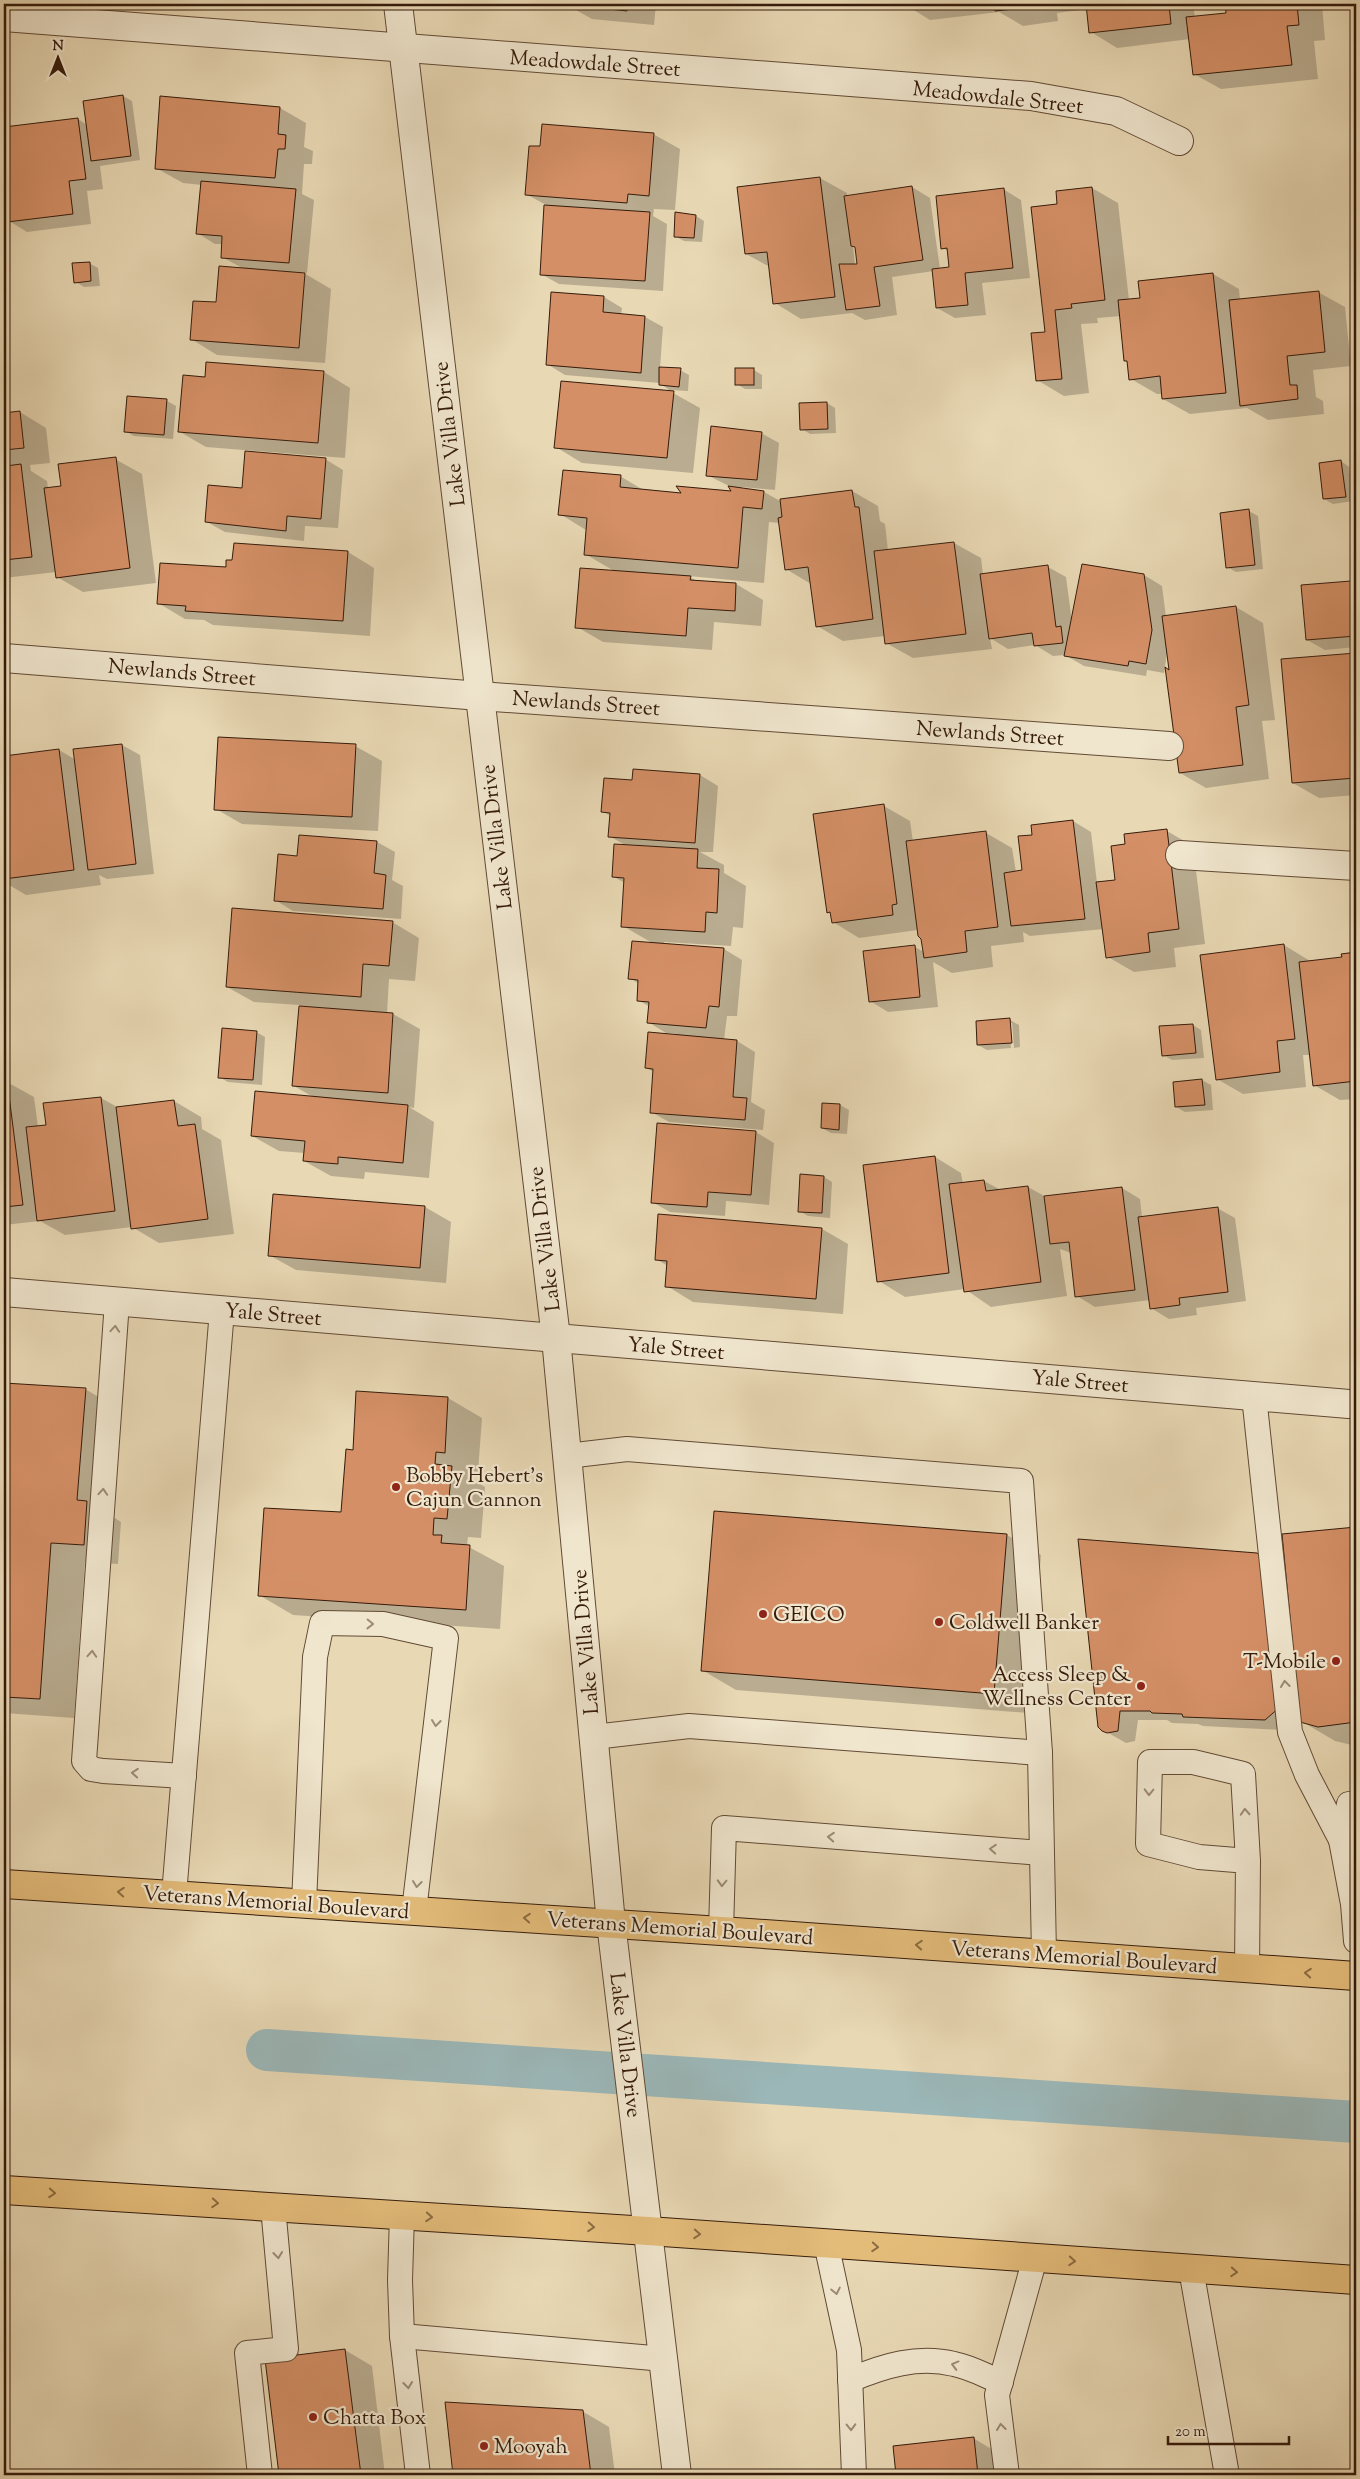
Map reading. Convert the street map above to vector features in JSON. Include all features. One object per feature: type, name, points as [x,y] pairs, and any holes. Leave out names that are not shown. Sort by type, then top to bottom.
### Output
[{"type":"main road","name":"Veterans Memorial Boulevard","points":[[4,1884],[611,1923],[1356,1976]]},
{"type":"main road","points":[[4,2190],[648,2231],[1356,2280]]},
{"type":"street","name":"Lake Villa Drive","points":[[398,4],[556,1338],[611,1923],[677,2475]]},
{"type":"street","name":"Meadowdale Street","points":[[4,17],[1031,96],[1116,111],[1179,141]]},
{"type":"street","name":"Newlands Street","points":[[4,658],[480,696],[1169,746]]},
{"type":"street","points":[[1180,855],[1356,866]]},
{"type":"street","name":"Yale Street","points":[[4,1292],[1349,1404]]},
{"type":"lane","points":[[117,1302],[84,1761],[91,1769],[103,1771],[184,1776]]},
{"type":"lane","points":[[174,1895],[222,1310]]},
{"type":"lane","points":[[1254,1396],[1290,1732],[1307,1775],[1342,1840],[1353,1904],[1356,1941]]},
{"type":"lane","points":[[567,1456],[627,1449],[1021,1481],[1040,1753],[1044,1954]]},
{"type":"lane","points":[[304,1903],[315,1657],[322,1623],[383,1624],[446,1638],[414,1910]]},
{"type":"lane","points":[[594,1737],[689,1726],[1040,1753]]},
{"type":"lane","points":[[1247,1968],[1248,1860],[1243,1774],[1193,1762],[1150,1762],[1148,1844],[1199,1857],[1248,1860]]},
{"type":"lane","points":[[1342,1840],[1349,1804],[1356,1803]]},
{"type":"lane","points":[[721,1931],[724,1828],[1041,1853]]},
{"type":"lane","points":[[260,2475],[247,2353],[286,2349],[273,2207]]},
{"type":"lane","points":[[402,2215],[400,2280],[402,2336],[418,2475]]},
{"type":"lane","points":[[826,2243],[849,2350],[854,2475]]},
{"type":"lane","points":[[1007,2475],[997,2395],[1035,2258]]},
{"type":"lane","points":[[1191,2269],[1227,2475]]},
{"type":"lane","points":[[402,2336],[664,2359]]},
{"type":"lane","points":[[850,2380],[903,2362],[931,2360],[956,2364],[1001,2382]]},
{"type":"building","points":[[564,4],[628,4],[627,11]]},
{"type":"building","points":[[994,4],[1031,4],[1032,7],[995,11]]},
{"type":"building","points":[[1086,4],[1169,4],[1171,24],[1089,33]]},
{"type":"building","points":[[1225,4],[1297,4],[1299,25],[1287,26],[1292,65],[1193,75],[1186,17],[1226,13]]},
{"type":"building","points":[[123,95],[131,156],[91,161],[83,101]]},
{"type":"building","points":[[160,96],[280,107],[278,134],[286,135],[285,149],[278,149],[275,178],[155,169]]},
{"type":"building","points":[[78,118],[86,179],[69,181],[73,214],[7,222],[4,190],[4,127]]},
{"type":"building","points":[[542,124],[654,133],[649,196],[628,194],[627,203],[525,195],[529,146],[540,146]]},
{"type":"building","points":[[820,177],[835,297],[773,304],[767,252],[745,254],[737,187]]},
{"type":"building","points":[[201,181],[296,189],[289,263],[221,258],[222,236],[196,234]]},
{"type":"building","points":[[912,186],[923,260],[874,267],[880,306],[846,310],[839,264],[857,264],[855,247],[851,246],[844,196]]},
{"type":"building","points":[[1092,187],[1105,300],[1071,304],[1072,308],[1055,310],[1062,379],[1036,381],[1031,333],[1045,332],[1031,207],[1057,204],[1056,191]]},
{"type":"building","points":[[1004,188],[1013,268],[965,273],[968,305],[936,308],[932,269],[949,267],[947,248],[941,249],[936,196]]},
{"type":"building","points":[[544,205],[650,212],[645,281],[540,275]]},
{"type":"building","points":[[675,212],[696,215],[694,238],[674,237]]},
{"type":"building","points":[[90,262],[91,281],[74,283],[72,263]]},
{"type":"building","points":[[219,266],[305,273],[299,348],[190,340],[193,301],[216,302]]},
{"type":"building","points":[[1213,273],[1226,393],[1162,399],[1160,376],[1129,380],[1127,361],[1124,361],[1118,300],[1140,298],[1138,281]]},
{"type":"building","points":[[1319,291],[1325,352],[1287,356],[1290,385],[1297,385],[1298,399],[1240,406],[1229,300]]},
{"type":"building","points":[[551,292],[604,296],[603,312],[645,316],[641,373],[546,365]]},
{"type":"building","points":[[206,362],[324,371],[318,443],[178,432],[183,375],[205,377]]},
{"type":"building","points":[[659,367],[681,368],[679,387],[659,385]]},
{"type":"building","points":[[735,368],[754,368],[754,385],[735,385]]},
{"type":"building","points":[[561,381],[674,391],[667,458],[554,448]]},
{"type":"building","points":[[127,396],[167,399],[164,435],[124,432]]},
{"type":"building","points":[[827,402],[828,429],[800,430],[799,403]]},
{"type":"building","points":[[20,411],[24,448],[4,450],[4,413]]},
{"type":"building","points":[[711,426],[762,432],[757,480],[706,476]]},
{"type":"building","points":[[4,450],[6,466],[21,464],[32,557],[4,560]]},
{"type":"building","points":[[245,451],[326,458],[321,519],[287,516],[286,531],[205,522],[208,485],[242,488]]},
{"type":"building","points":[[116,457],[130,568],[56,578],[44,488],[61,486],[58,464]]},
{"type":"building","points":[[1341,460],[1346,497],[1323,499],[1319,463]]},
{"type":"building","points":[[563,470],[621,475],[620,487],[681,493],[676,486],[731,491],[728,486],[764,491],[762,509],[743,507],[738,568],[584,555],[587,518],[558,515]]},
{"type":"building","points":[[852,490],[855,507],[859,507],[873,619],[816,627],[808,567],[785,570],[778,518],[782,517],[780,499]]},
{"type":"building","points":[[1249,509],[1255,565],[1226,568],[1220,513]]},
{"type":"building","points":[[954,542],[966,634],[885,644],[874,551]]},
{"type":"building","points":[[234,543],[348,551],[343,621],[185,611],[186,606],[157,604],[160,563],[226,567],[226,560],[232,560]]},
{"type":"building","points":[[1082,564],[1144,574],[1152,630],[1146,664],[1129,661],[1128,666],[1064,656]]},
{"type":"building","points":[[1048,565],[1056,627],[1061,626],[1063,643],[1034,646],[1032,633],[989,639],[980,574]]},
{"type":"building","points":[[580,568],[691,576],[690,580],[736,583],[735,611],[688,608],[686,636],[575,628]]},
{"type":"building","points":[[1351,581],[1356,636],[1306,640],[1301,585]]},
{"type":"building","points":[[1236,606],[1249,705],[1236,707],[1243,765],[1179,773],[1165,667],[1169,670],[1162,616]]},
{"type":"building","points":[[1356,653],[1356,778],[1292,783],[1281,659]]},
{"type":"building","points":[[218,737],[356,744],[352,817],[214,810]]},
{"type":"building","points":[[122,744],[136,864],[88,870],[73,749]]},
{"type":"building","points":[[59,749],[74,870],[4,879],[4,756]]},
{"type":"building","points":[[633,769],[700,774],[695,843],[608,837],[610,813],[601,812],[604,778],[632,780]]},
{"type":"building","points":[[884,804],[897,904],[892,905],[893,915],[832,923],[830,912],[827,913],[813,814]]},
{"type":"building","points":[[1073,820],[1085,919],[1011,926],[1004,873],[1022,870],[1018,836],[1032,835],[1031,825]]},
{"type":"building","points":[[1167,829],[1179,929],[1148,933],[1150,952],[1106,958],[1096,882],[1115,880],[1111,846],[1125,844],[1124,834]]},
{"type":"building","points":[[986,831],[998,927],[965,931],[967,952],[924,958],[921,939],[918,936],[906,841]]},
{"type":"building","points":[[299,835],[377,841],[374,873],[386,875],[383,909],[274,901],[278,854],[297,856]]},
{"type":"building","points":[[614,844],[698,849],[697,868],[719,869],[717,913],[706,912],[705,932],[621,927],[624,878],[612,877]]},
{"type":"building","points":[[232,908],[393,921],[389,966],[363,964],[361,997],[226,987]]},
{"type":"building","points":[[632,941],[724,948],[719,1007],[709,1006],[706,1028],[647,1023],[649,1002],[637,1001],[638,980],[628,979]]},
{"type":"building","points":[[1284,944],[1295,1039],[1277,1041],[1280,1072],[1216,1080],[1200,955]]},
{"type":"building","points":[[915,945],[920,997],[869,1002],[863,951]]},
{"type":"building","points":[[1356,952],[1356,1081],[1313,1086],[1299,962],[1342,957],[1341,954]]},
{"type":"building","points":[[299,1006],[393,1013],[388,1093],[292,1086]]},
{"type":"building","points":[[1010,1018],[1012,1043],[977,1045],[976,1021]]},
{"type":"building","points":[[1193,1024],[1196,1053],[1162,1056],[1159,1026]]},
{"type":"building","points":[[222,1028],[257,1031],[253,1080],[218,1078]]},
{"type":"building","points":[[648,1032],[737,1040],[733,1097],[747,1098],[745,1120],[650,1113],[653,1069],[645,1068]]},
{"type":"building","points":[[1202,1079],[1205,1105],[1175,1107],[1173,1082]]},
{"type":"building","points":[[7,1080],[23,1205],[4,1207],[4,1081]]},
{"type":"building","points":[[255,1091],[408,1105],[403,1163],[338,1157],[338,1164],[303,1161],[305,1141],[251,1136]]},
{"type":"building","points":[[101,1097],[115,1211],[37,1221],[26,1127],[46,1125],[43,1103]]},
{"type":"building","points":[[174,1100],[178,1126],[195,1124],[208,1219],[131,1229],[116,1107]]},
{"type":"building","points":[[822,1103],[840,1104],[839,1130],[821,1128]]},
{"type":"building","points":[[657,1123],[756,1131],[751,1195],[708,1192],[707,1207],[651,1203]]},
{"type":"building","points":[[935,1156],[949,1273],[877,1282],[863,1165]]},
{"type":"building","points":[[800,1174],[824,1176],[822,1213],[798,1212]]},
{"type":"building","points":[[984,1180],[986,1191],[1028,1186],[1041,1282],[964,1292],[949,1184]]},
{"type":"building","points":[[1122,1187],[1135,1290],[1075,1297],[1069,1242],[1050,1244],[1044,1196]]},
{"type":"building","points":[[273,1194],[425,1206],[420,1268],[268,1256]]},
{"type":"building","points":[[1218,1207],[1228,1292],[1179,1298],[1180,1305],[1150,1309],[1138,1217]]},
{"type":"building","points":[[658,1214],[822,1228],[816,1299],[665,1287],[667,1261],[655,1260]]},
{"type":"building","points":[[4,1383],[86,1388],[77,1500],[87,1501],[84,1545],[51,1543],[40,1699],[4,1697]]},
{"type":"building","name":"Bobby Hebert's Cajun Cannon","points":[[356,1391],[448,1397],[445,1453],[436,1452],[435,1464],[452,1466],[447,1519],[434,1518],[433,1535],[442,1535],[441,1543],[470,1545],[466,1610],[258,1596],[264,1508],[341,1512],[346,1449],[353,1450]]},
{"type":"building","points":[[714,1511],[1007,1534],[994,1694],[701,1671]]},
{"type":"building","points":[[1356,1527],[1356,1722],[1318,1727],[1300,1722],[1282,1534]]},
{"type":"building","points":[[1078,1539],[1257,1553],[1264,1558],[1280,1707],[1265,1720],[1183,1717],[1182,1714],[1120,1711],[1118,1731],[1107,1733],[1102,1731],[1098,1727]]},
{"type":"building","name":"Chatta Box","points":[[345,2349],[361,2475],[279,2475],[265,2359]]},
{"type":"building","points":[[445,2402],[583,2410],[591,2475],[453,2475]]},
{"type":"building","points":[[974,2437],[978,2475],[896,2475],[893,2446]]},
{"type":"waterway","points":[[267,2050],[1356,2122]]},
{"type":"place","name":"Bobby Hebert's Cajun Cannon","points":[[396,1487]]},
{"type":"place","name":"GEICO","points":[[763,1614]]},
{"type":"place","name":"Coldwell Banker","points":[[939,1622]]},
{"type":"place","name":"T-Mobile","points":[[1336,1661]]},
{"type":"place","name":"Access Sleep & Wellness Center","points":[[1141,1686]]},
{"type":"place","name":"Chatta Box","points":[[313,2417]]},
{"type":"place","name":"Mooyah","points":[[484,2446]]}]
